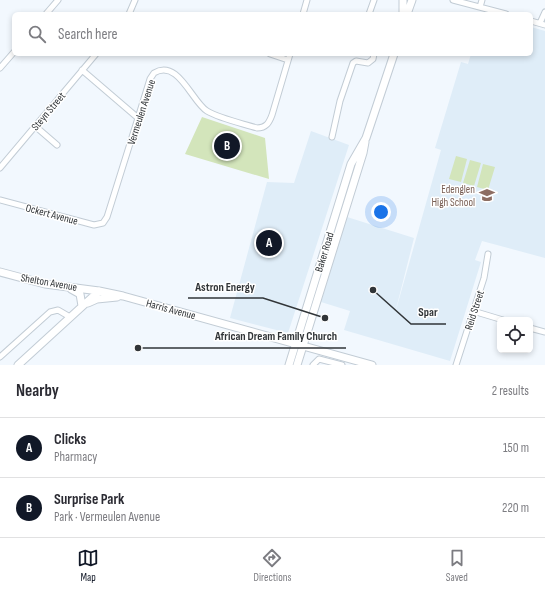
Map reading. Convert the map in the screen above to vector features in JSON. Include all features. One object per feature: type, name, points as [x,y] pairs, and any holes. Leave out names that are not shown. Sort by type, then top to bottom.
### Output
[{"type":"main road","points":[[403,0],[404,12]]},
{"type":"main road","points":[[404,12],[407,0]]},
{"type":"main road","points":[[405,12],[412,0]]},
{"type":"main road","name":"Baker Road","points":[[297,365],[363,153],[364,142],[393,56]]},
{"type":"main road","name":"Baker Road","points":[[289,365],[351,164],[364,142]]},
{"type":"main road","name":"Shelton Avenue","points":[[0,272],[34,282],[98,290]]},
{"type":"main road","points":[[67,287],[80,294],[82,306]]},
{"type":"main road","points":[[18,365],[98,290]]},
{"type":"main road","name":"Harris Avenue","points":[[98,290],[372,365]]},
{"type":"main road","points":[[82,306],[96,299],[123,296]]},
{"type":"street","points":[[48,12],[58,0]]},
{"type":"street","points":[[130,12],[136,0]]},
{"type":"street","points":[[303,12],[307,0]]},
{"type":"street","points":[[370,12],[374,0]]},
{"type":"street","points":[[453,0],[499,12]]},
{"type":"street","points":[[480,7],[482,0]]},
{"type":"street","points":[[533,22],[543,24],[545,12]]},
{"type":"street","points":[[0,68],[12,54]]},
{"type":"street","name":"Steyn Street","points":[[0,168],[94,56]]},
{"type":"street","points":[[332,137],[340,101],[353,63],[356,61],[368,63],[373,59],[374,56]]},
{"type":"street","name":"Vermeulen Avenue","points":[[103,223],[107,217],[113,200],[152,76],[157,71],[164,70],[180,78],[199,104],[208,112],[257,128],[264,127],[269,122],[289,57]]},
{"type":"street","points":[[82,70],[138,118]]},
{"type":"street","points":[[35,126],[58,145]]},
{"type":"street","name":"Ockert Avenue","points":[[0,200],[94,225],[103,223]]},
{"type":"street","name":"Reid Street","points":[[456,365],[484,278],[488,254]]},
{"type":"street","points":[[0,357],[50,312],[58,310],[70,317]]},
{"type":"street","points":[[473,311],[497,318]]},
{"type":"street","points":[[533,329],[545,332]]},
{"type":"street","points":[[313,365],[319,358],[342,365]]},
{"type":"shaded area","name":"Edenglen High School","points":[[533,28],[545,31],[545,258],[482,241],[475,260],[481,262],[450,361],[344,330],[350,311],[321,302],[347,217],[414,238],[394,317],[441,150],[435,148],[461,62],[468,64],[470,56],[533,56]]},
{"type":"shaded area","points":[[311,131],[349,145],[288,333],[230,318],[267,182],[294,183]]},
{"type":"green space","points":[[202,117],[265,138],[269,179],[185,154]]},
{"type":"green space","points":[[456,156],[467,159],[461,182],[449,179]]},
{"type":"green space","points":[[470,160],[481,163],[474,186],[463,183]]},
{"type":"green space","points":[[483,164],[495,167],[488,190],[477,187]]},
{"type":"place","name":"Surprise Park","points":[[227,146]]},
{"type":"place","name":"Edenglen High School","points":[[487,195]]},
{"type":"place","name":"Clicks","points":[[269,243]]},
{"type":"place","name":"Spar","points":[[373,290]]},
{"type":"place","name":"Astron Energy","points":[[325,318]]},
{"type":"place","name":"African Dream Family Church","points":[[138,348]]}]
